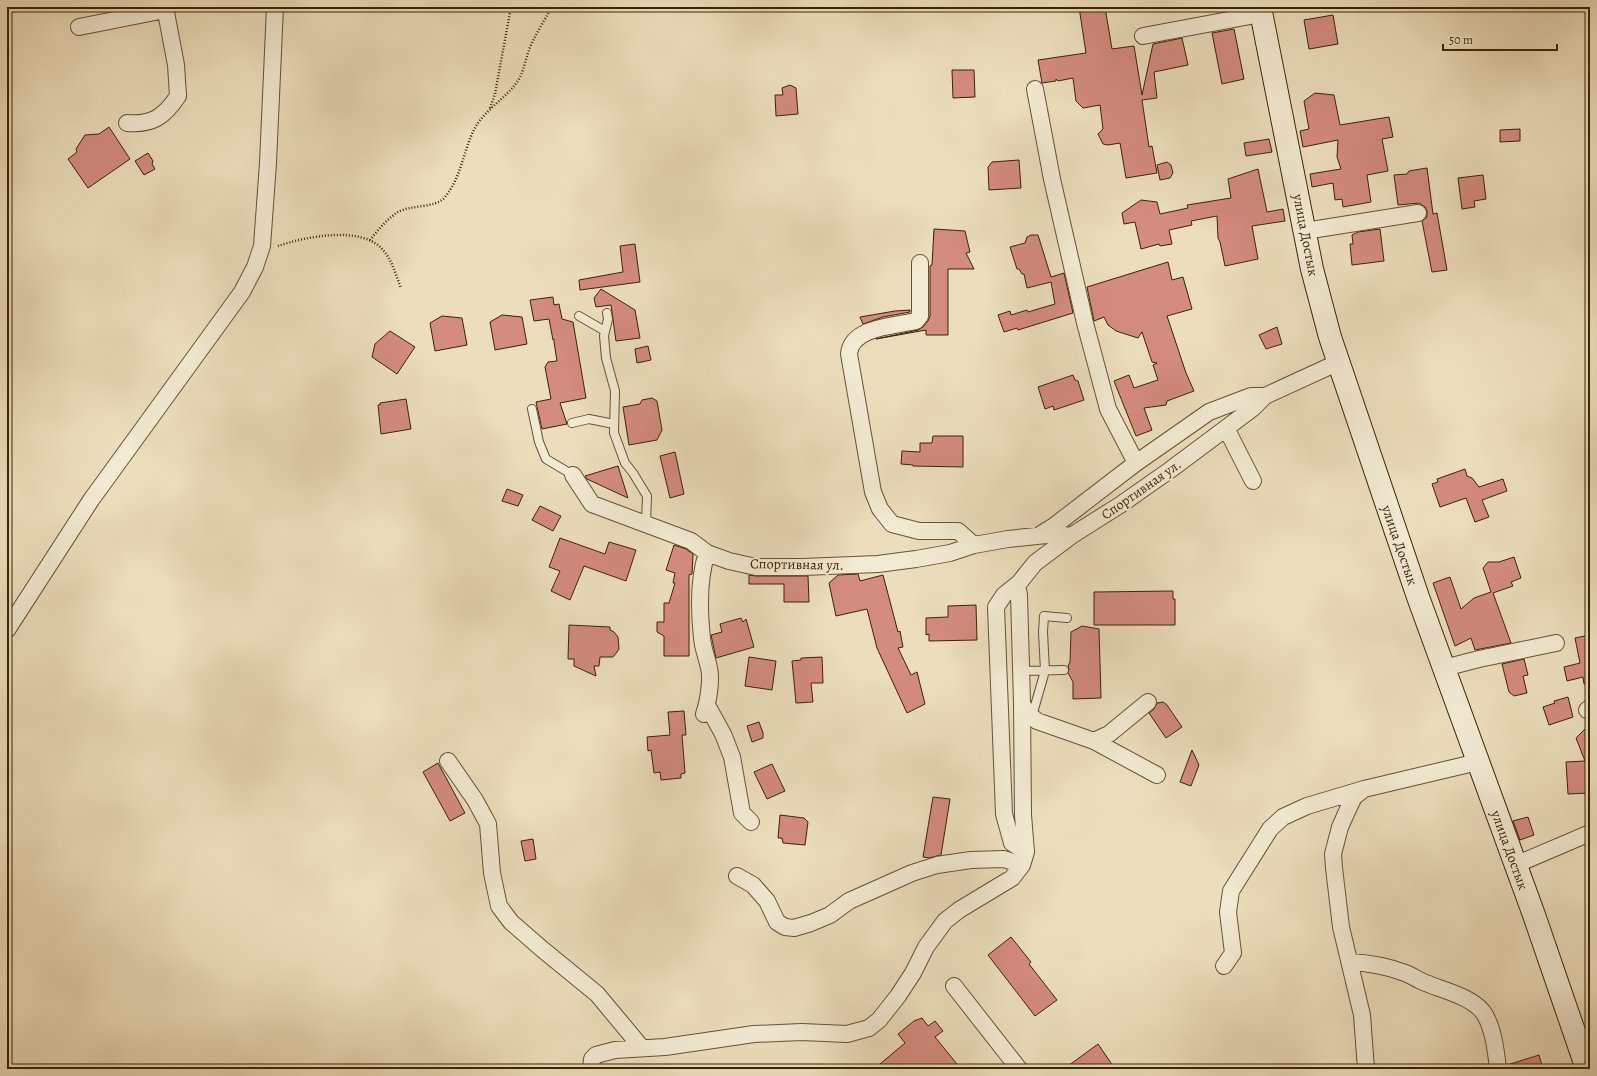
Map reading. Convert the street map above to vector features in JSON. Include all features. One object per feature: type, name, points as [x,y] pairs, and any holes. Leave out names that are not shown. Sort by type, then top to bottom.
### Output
[{"type":"main road","name":"улица Достык","points":[[1261,10],[1312,269],[1330,337],[1413,582],[1534,915],[1587,1069]]},
{"type":"street","points":[[7,630],[91,500],[242,292],[255,267],[262,246],[268,163],[275,7]]},
{"type":"street","points":[[79,27],[165,8],[176,65],[178,96],[166,112],[153,120],[142,124],[127,124]]},
{"type":"street","points":[[1143,36],[1261,10]]},
{"type":"street","points":[[1035,90],[1052,179],[1085,323],[1108,409],[1136,463]]},
{"type":"street","points":[[1305,231],[1418,213]]},
{"type":"street","points":[[920,263],[920,316],[916,321],[866,332],[856,338],[849,347],[873,492],[880,509],[892,524],[919,531],[958,531],[974,545]]},
{"type":"street","name":"Спортивная ул.","points":[[1024,858],[1012,843],[1004,814],[996,607],[1004,595],[1018,584],[1035,563],[1071,536],[1120,506],[1170,470],[1253,408],[1265,396],[1339,362]]},
{"type":"street","name":"Спортивная ул.","points":[[1039,536],[1136,463],[1209,412],[1251,396],[1265,396]]},
{"type":"street","points":[[1226,428],[1253,480]]},
{"type":"street","name":"Спортивная ул.","points":[[573,475],[592,504],[691,541],[707,553],[729,561],[756,567],[878,564],[950,553],[974,545],[1056,534],[1071,536]]},
{"type":"street","points":[[707,553],[702,567],[700,584],[702,638],[710,670],[706,710],[726,739],[732,756],[742,813],[751,822]]},
{"type":"street","points":[[591,1069],[592,1059],[596,1055],[615,1050],[665,1047],[754,1034],[802,1032],[847,1034],[869,1028],[879,1020],[898,996],[913,973],[926,947],[945,921],[959,910],[1012,878],[1024,858],[1022,703],[1018,584]]},
{"type":"street","points":[[1444,668],[1556,642]]},
{"type":"street","points":[[1094,741],[1109,734],[1148,702]]},
{"type":"street","points":[[1022,703],[1026,712],[1037,721],[1094,741],[1157,775]]},
{"type":"street","points":[[448,761],[475,800],[488,824],[492,873],[499,906],[516,927],[598,994],[642,1048]]},
{"type":"street","points":[[1224,966],[1233,953],[1228,912],[1231,891],[1270,829],[1283,817],[1307,806],[1343,794],[1478,762]]},
{"type":"street","points":[[1364,789],[1354,797],[1349,807],[1340,827],[1333,854],[1342,927],[1362,1015],[1366,1069]]},
{"type":"street","points":[[1515,865],[1590,833]]},
{"type":"street","points":[[737,876],[753,884],[767,901],[777,922],[785,927],[794,928],[830,915],[850,901],[912,872],[937,865],[971,860],[1024,858]]},
{"type":"street","points":[[1351,962],[1402,971],[1421,981],[1464,998],[1477,1006],[1485,1015],[1490,1029],[1495,1047],[1498,1069]]},
{"type":"street","points":[[954,986],[1019,1069]]},
{"type":"lane","points":[[607,313],[608,319],[605,331],[606,358],[615,391],[614,433],[625,463],[647,496],[646,524]]},
{"type":"lane","points":[[580,316],[605,331]]},
{"type":"lane","points":[[532,409],[539,442],[546,459],[573,475]]},
{"type":"lane","points":[[572,423],[589,419],[614,424]]},
{"type":"lane","points":[[1032,716],[1045,670],[1043,632],[1044,616],[1067,618]]},
{"type":"lane","points":[[1021,671],[1064,670]]},
{"type":"path","points":[[489,110],[495,94],[511,7]]},
{"type":"path","points":[[370,240],[380,228],[399,211],[442,200],[456,180],[465,152],[476,127],[489,110],[518,79],[531,45],[552,7]]},
{"type":"path","points":[[260,251],[284,244],[325,236],[351,235],[370,240],[382,249],[390,262],[401,288]]},
{"type":"building","points":[[1079,7],[1105,7],[1112,49],[1134,46],[1142,95],[1153,44],[1182,38],[1188,65],[1154,72],[1157,98],[1142,100],[1149,147],[1152,146],[1157,173],[1126,178],[1120,143],[1108,145],[1103,144],[1098,134],[1103,129],[1100,105],[1083,108],[1076,101],[1073,78],[1058,81],[1056,79],[1056,81],[1042,83],[1038,60],[1086,53]]},
{"type":"building","points":[[1333,15],[1338,44],[1309,49],[1304,20]]},
{"type":"building","points":[[1234,29],[1244,79],[1222,84],[1212,33]]},
{"type":"building","points":[[952,70],[974,70],[975,97],[953,98]]},
{"type":"building","points":[[790,85],[796,88],[798,114],[776,116],[775,95],[783,95],[782,88]]},
{"type":"building","points":[[1315,93],[1334,95],[1340,125],[1389,117],[1393,137],[1382,139],[1388,171],[1367,175],[1371,202],[1343,207],[1342,199],[1335,200],[1333,183],[1312,187],[1310,174],[1341,169],[1337,157],[1338,140],[1303,147],[1300,131],[1309,129],[1304,101]]},
{"type":"building","points":[[109,127],[130,159],[88,188],[68,159],[77,152],[76,149],[85,135],[99,134]]},
{"type":"building","points":[[1520,129],[1520,141],[1500,142],[1500,130]]},
{"type":"building","points":[[1269,139],[1272,152],[1246,156],[1244,143]]},
{"type":"building","points":[[148,153],[153,161],[152,164],[155,169],[144,175],[135,161]]},
{"type":"building","points":[[1019,160],[1021,188],[989,190],[988,167],[992,162]]},
{"type":"building","points":[[1167,162],[1171,165],[1173,173],[1170,178],[1160,180],[1157,165]]},
{"type":"building","points":[[1427,168],[1433,214],[1437,213],[1447,270],[1432,272],[1422,221],[1427,217],[1427,211],[1425,207],[1419,203],[1398,205],[1394,175],[1407,174],[1409,171]]},
{"type":"building","points":[[1258,169],[1267,212],[1283,209],[1285,221],[1252,226],[1258,259],[1225,266],[1218,238],[1217,216],[1191,221],[1192,225],[1169,230],[1172,244],[1160,246],[1159,244],[1141,249],[1135,222],[1124,224],[1122,213],[1141,200],[1157,202],[1160,214],[1188,208],[1187,205],[1231,198],[1228,179]]},
{"type":"building","points":[[1483,175],[1486,199],[1474,201],[1475,207],[1462,209],[1458,178]]},
{"type":"building","points":[[934,229],[965,231],[970,252],[966,253],[974,269],[948,269],[948,335],[926,335],[926,330],[876,339],[918,330],[928,321],[930,316],[930,266],[932,265]]},
{"type":"building","points":[[1380,229],[1384,261],[1352,265],[1350,244],[1353,244],[1352,235],[1358,232]]},
{"type":"building","points":[[1031,235],[1038,235],[1051,277],[1064,273],[1073,313],[1018,330],[1017,328],[1004,332],[998,315],[1010,311],[1011,315],[1027,310],[1028,312],[1055,304],[1051,282],[1027,288],[1024,274],[1017,269],[1010,247],[1025,243],[1027,237]]},
{"type":"building","points":[[635,244],[640,282],[580,290],[579,280],[623,272],[620,246]]},
{"type":"building","points":[[1168,262],[1172,280],[1183,277],[1192,309],[1167,316],[1186,373],[1194,391],[1167,401],[1166,405],[1144,408],[1152,430],[1136,436],[1114,381],[1129,375],[1134,388],[1158,380],[1153,365],[1157,363],[1152,362],[1142,332],[1138,338],[1116,331],[1108,325],[1104,317],[1094,321],[1087,287]]},
{"type":"building","points":[[601,289],[635,310],[640,338],[616,341],[611,305],[596,307],[594,298]]},
{"type":"building","points":[[553,297],[554,305],[559,304],[562,319],[573,322],[586,398],[560,403],[567,424],[542,429],[536,402],[551,399],[545,367],[548,362],[557,361],[549,319],[534,321],[530,300]]},
{"type":"building","points":[[910,310],[910,312],[883,317],[863,324],[860,317],[895,311]]},
{"type":"building","points":[[502,315],[522,317],[527,344],[495,350],[490,322]]},
{"type":"building","points":[[442,316],[462,318],[467,345],[435,351],[430,323]]},
{"type":"building","points":[[1277,327],[1282,344],[1266,349],[1259,335]]},
{"type":"building","points":[[390,331],[415,347],[397,374],[372,357],[375,344]]},
{"type":"building","points":[[648,346],[651,360],[637,363],[635,349]]},
{"type":"building","points":[[1073,375],[1075,380],[1078,381],[1084,400],[1054,410],[1053,406],[1045,409],[1038,387]]},
{"type":"building","points":[[652,398],[657,401],[662,430],[657,440],[629,445],[623,407],[640,404],[642,400]]},
{"type":"building","points":[[406,399],[411,429],[381,434],[378,405],[380,405],[380,403]]},
{"type":"building","points":[[933,436],[963,436],[963,467],[913,466],[901,464],[902,451],[920,452],[920,443],[932,443]]},
{"type":"building","points":[[675,452],[684,494],[670,498],[660,456]]},
{"type":"building","points":[[618,466],[628,498],[587,479],[585,476]]},
{"type":"building","points":[[1465,469],[1467,476],[1472,478],[1479,487],[1503,479],[1507,491],[1482,500],[1489,517],[1475,522],[1466,498],[1440,507],[1432,484],[1438,482],[1437,479]]},
{"type":"building","points":[[507,489],[523,495],[518,506],[502,501]]},
{"type":"building","points":[[540,506],[561,516],[553,531],[532,520]]},
{"type":"building","points":[[560,538],[605,554],[609,542],[636,550],[626,581],[584,566],[570,600],[551,591],[560,571],[549,567]]},
{"type":"building","points":[[674,545],[686,549],[693,554],[692,574],[689,575],[689,656],[664,656],[664,636],[657,632],[657,622],[664,622],[664,603],[669,603],[675,583],[673,583],[675,573],[666,570]]},
{"type":"building","points":[[1514,557],[1521,578],[1511,582],[1513,586],[1493,593],[1511,643],[1475,650],[1471,638],[1455,646],[1433,583],[1450,577],[1461,609],[1474,598],[1491,592],[1483,568],[1488,562],[1499,562]]},
{"type":"building","points":[[858,574],[860,581],[883,575],[898,632],[900,631],[903,647],[898,648],[911,675],[917,672],[925,704],[907,713],[877,648],[867,609],[836,616],[829,583],[838,575]]},
{"type":"building","points":[[749,575],[808,576],[809,602],[784,602],[784,584],[749,584]]},
{"type":"building","points":[[1173,591],[1173,599],[1175,599],[1175,625],[1094,625],[1094,592]]},
{"type":"building","points":[[976,605],[977,640],[929,641],[929,634],[926,635],[926,618],[948,617],[948,606]]},
{"type":"building","points":[[741,618],[743,622],[746,619],[754,647],[716,658],[711,635],[722,632],[720,624]]},
{"type":"building","points":[[569,625],[610,627],[610,630],[618,637],[619,649],[613,657],[600,657],[599,666],[594,666],[596,676],[574,666],[574,659],[568,659]]},
{"type":"building","points":[[1082,626],[1099,629],[1101,698],[1073,699],[1073,682],[1068,673],[1071,632]]},
{"type":"building","points":[[1590,635],[1590,684],[1584,684],[1583,677],[1567,681],[1564,667],[1580,663],[1575,638]]},
{"type":"building","points":[[749,657],[776,661],[772,690],[745,686]]},
{"type":"building","points":[[822,657],[823,683],[811,683],[813,702],[796,703],[792,661],[801,660],[801,658]]},
{"type":"building","points":[[1524,659],[1528,675],[1523,676],[1527,693],[1514,696],[1509,692],[1502,664]]},
{"type":"building","points":[[1568,697],[1573,717],[1549,725],[1543,707],[1555,703],[1554,701]]},
{"type":"building","points":[[1163,702],[1167,705],[1182,727],[1166,738],[1149,713],[1154,709],[1157,703]]},
{"type":"building","points":[[684,711],[686,735],[682,735],[685,773],[681,774],[681,778],[661,780],[660,772],[654,773],[651,750],[648,751],[647,737],[670,735],[668,712]]},
{"type":"building","points":[[759,722],[763,733],[763,738],[752,742],[747,726]]},
{"type":"building","points":[[1590,724],[1590,793],[1568,794],[1566,762],[1585,761],[1576,738]]},
{"type":"building","points":[[1192,750],[1199,765],[1191,786],[1180,782]]},
{"type":"building","points":[[438,763],[465,813],[450,821],[423,772]]},
{"type":"building","points":[[772,764],[785,791],[767,799],[754,772]]},
{"type":"building","points":[[933,797],[950,799],[941,855],[929,858],[923,857]]},
{"type":"building","points":[[780,815],[804,818],[808,822],[805,845],[783,843],[782,838],[778,838]]},
{"type":"building","points":[[1528,817],[1534,835],[1520,840],[1513,821]]},
{"type":"building","points":[[533,839],[536,859],[525,861],[521,841]]},
{"type":"building","points":[[1011,937],[1031,962],[1029,964],[1057,1000],[1035,1016],[988,955]]},
{"type":"building","points":[[922,1018],[928,1026],[935,1021],[943,1031],[935,1037],[961,1069],[874,1069],[905,1043],[898,1034],[914,1021]]},
{"type":"building","points":[[1098,1044],[1115,1069],[1064,1069]]},
{"type":"building","points":[[1539,1055],[1543,1069],[1507,1069],[1507,1065]]}]
